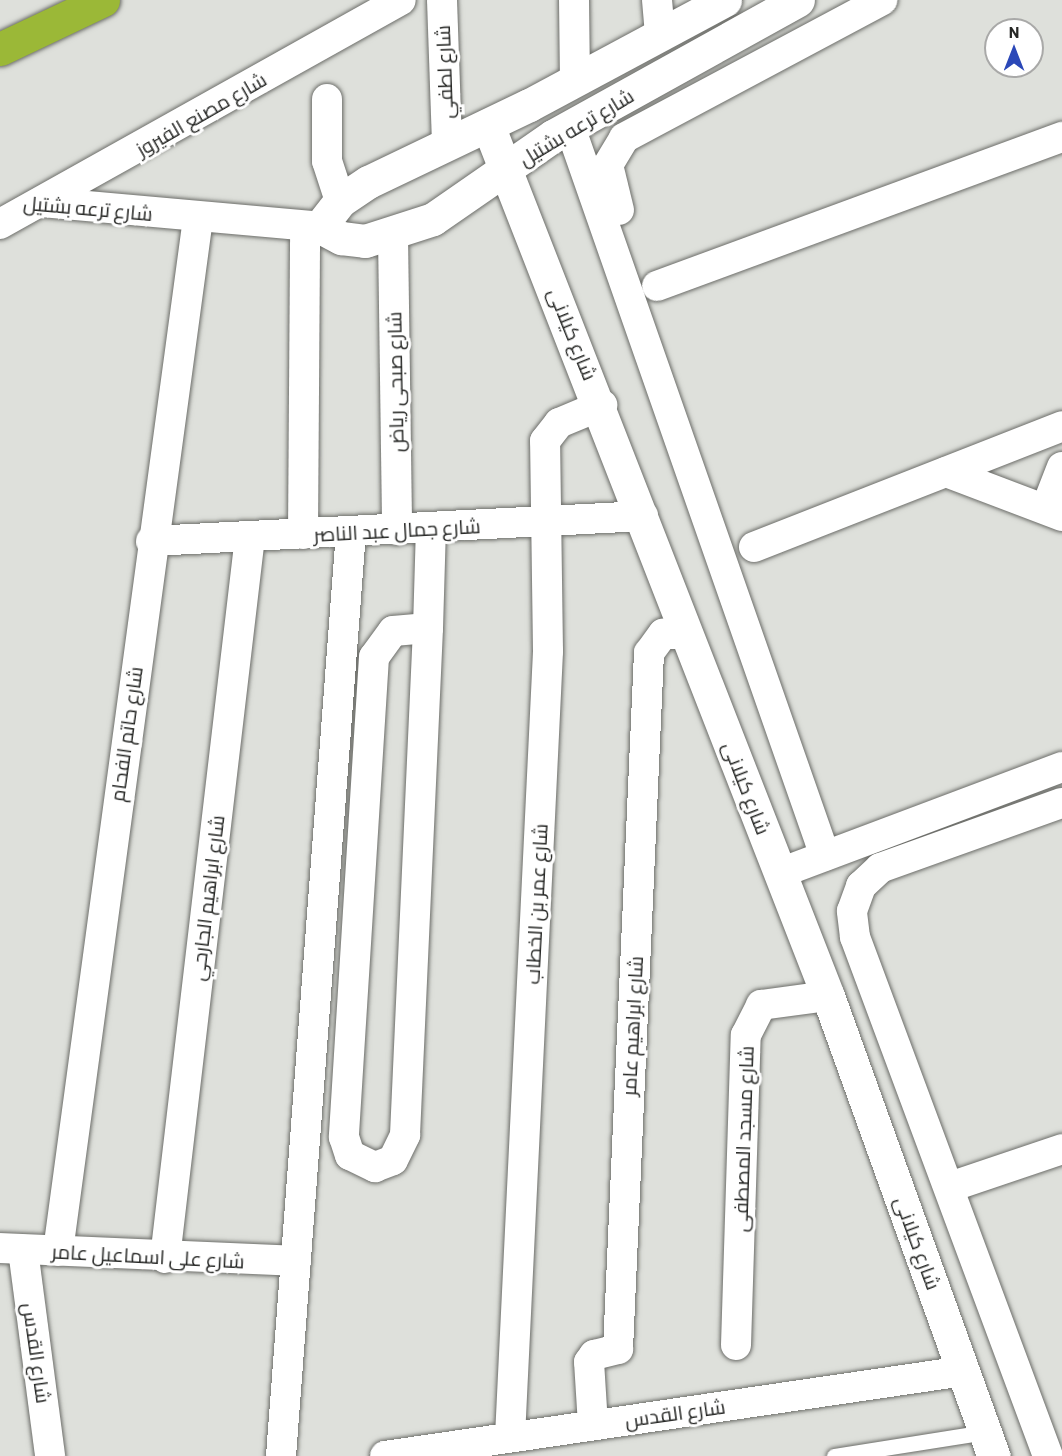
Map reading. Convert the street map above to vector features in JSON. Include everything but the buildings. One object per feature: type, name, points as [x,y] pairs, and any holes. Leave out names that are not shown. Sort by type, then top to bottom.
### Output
[{"type":"highway","points":[[0,49],[103,0]]},
{"type":"street","name":"شارع مصنع الفيروز","points":[[0,224],[46,202],[401,0]]},
{"type":"street","name":"شارع لطفي","points":[[442,0],[447,145]]},
{"type":"street","points":[[574,0],[575,81]]},
{"type":"street","points":[[657,0],[660,36]]},
{"type":"street","name":"شارع ترعه بشتيل","points":[[313,227],[340,201],[575,81],[725,0]]},
{"type":"street","name":"شارع ترعه بشتيل","points":[[0,203],[46,202],[313,227],[353,241],[393,235],[452,209],[570,127],[798,0]]},
{"type":"street","points":[[628,236],[608,176],[611,155],[624,138],[882,0]]},
{"type":"street","points":[[327,99],[327,161],[340,201]]},
{"type":"street","name":"شارع كيلانى","points":[[488,125],[602,405],[687,634],[828,996],[990,1444]]},
{"type":"street","points":[[570,127],[825,856]]},
{"type":"street","points":[[657,286],[1062,137]]},
{"type":"street","name":"شارع حاتم الفحام","points":[[58,1251],[151,541],[198,218]]},
{"type":"street","points":[[303,534],[313,227]]},
{"type":"street","name":"شارع صبحى رياض","points":[[393,235],[397,530]]},
{"type":"street","name":"شارع عمر بن الخطاب","points":[[510,1437],[548,663],[549,522],[544,451],[549,433],[559,423],[602,405]]},
{"type":"street","points":[[754,547],[1062,426]]},
{"type":"street","points":[[946,472],[1054,512],[1062,467]]},
{"type":"street","name":"شارع جمال عبد الناصر","points":[[151,541],[643,516]]},
{"type":"street","points":[[428,627],[393,632],[374,657],[344,1137],[350,1155],[375,1167],[393,1160],[405,1135],[428,627],[431,528]]},
{"type":"street","points":[[281,1456],[351,532]]},
{"type":"street","name":"شارع ابراهيم الجارحي","points":[[165,1258],[250,537]]},
{"type":"street","name":"شارع ابراهيم عامر","points":[[593,1425],[589,1362],[594,1355],[618,1350],[649,653],[663,634],[687,634]]},
{"type":"street","points":[[780,873],[1062,767]]},
{"type":"street","points":[[1051,1446],[855,937],[855,897],[870,876],[892,862],[1062,803]]},
{"type":"street","name":"شارع مسجد المصطفى","points":[[736,1345],[746,1035],[761,1005],[828,996]]},
{"type":"street","points":[[950,1187],[1062,1149]]},
{"type":"street","name":"شارع القدس","points":[[11,1249],[50,1456]]},
{"type":"street","name":"شارع على اسماعيل عامر","points":[[11,1249],[165,1258],[296,1261]]},
{"type":"street","name":"شارع القدس","points":[[385,1456],[964,1371]]},
{"type":"lane","points":[[834,1456],[990,1444]]}]
